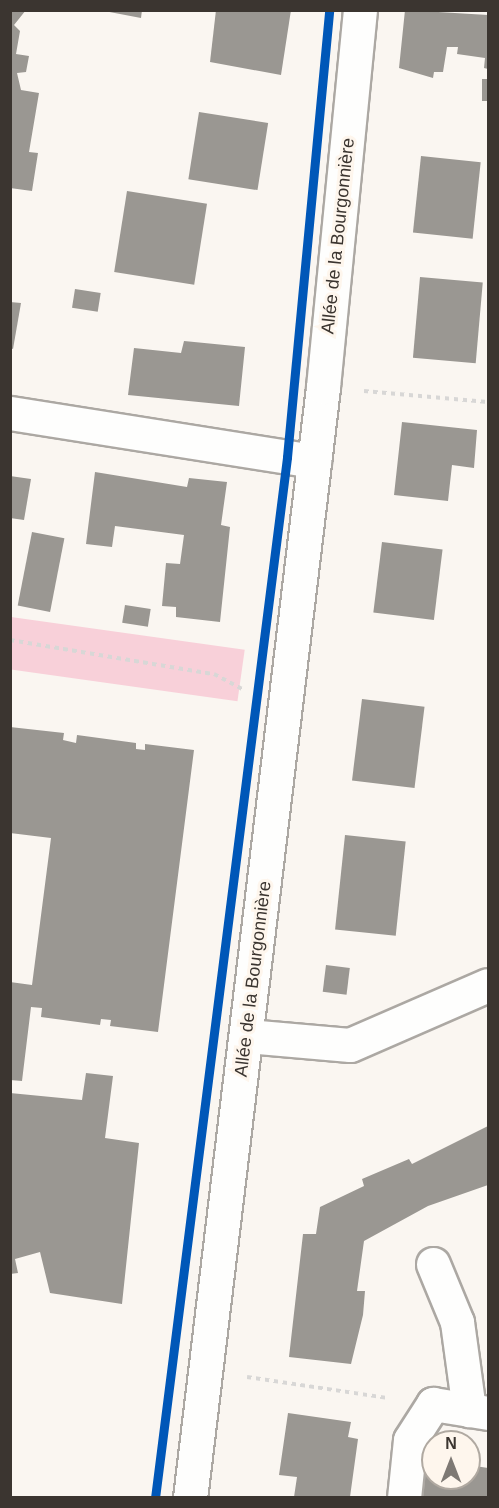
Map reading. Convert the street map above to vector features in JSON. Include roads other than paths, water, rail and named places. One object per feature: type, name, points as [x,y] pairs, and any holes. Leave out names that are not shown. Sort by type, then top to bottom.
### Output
[{"type":"street","name":"Allée de la Bourgonnière","points":[[190,1497],[323,387],[360,10]]},
{"type":"street","points":[[10,413],[314,461]]},
{"type":"street","points":[[247,1036],[350,1045],[489,985]]},
{"type":"street","points":[[404,1497],[410,1440],[433,1404],[479,1412],[457,1322],[433,1264]]}]
